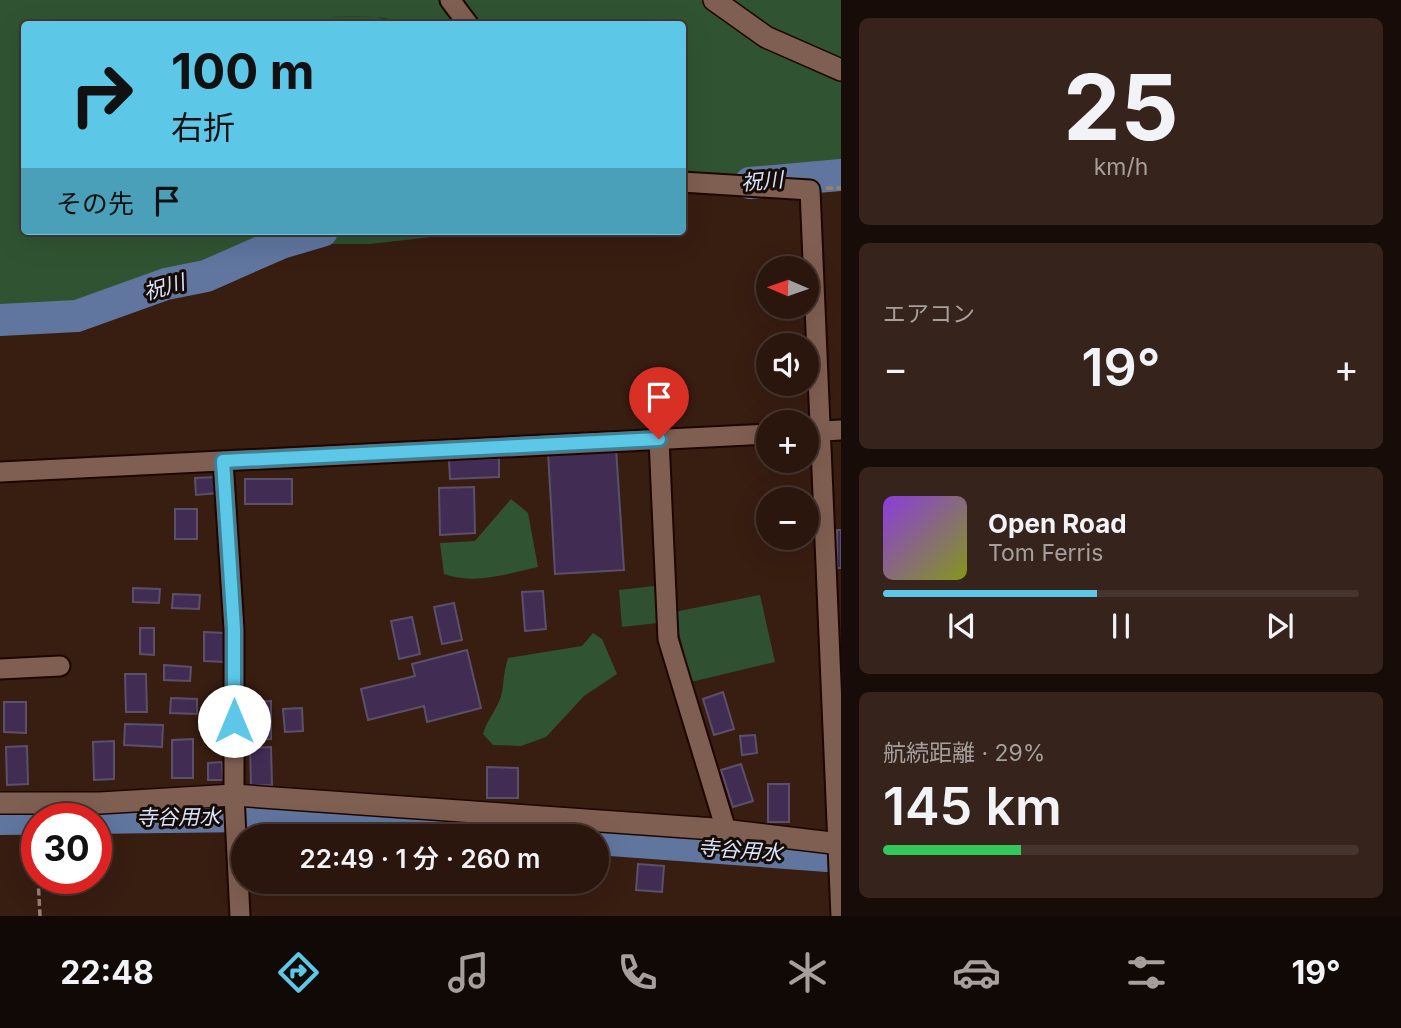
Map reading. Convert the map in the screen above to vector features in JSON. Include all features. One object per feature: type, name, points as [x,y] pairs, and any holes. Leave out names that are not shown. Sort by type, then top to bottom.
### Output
[{"type":"street","points":[[450,0],[466,21]]},
{"type":"street","points":[[714,0],[766,37],[841,70]]},
{"type":"street","points":[[686,182],[810,190],[813,410]]},
{"type":"street","points":[[819,432],[841,430]]},
{"type":"street","points":[[0,472],[756,435]]},
{"type":"street","points":[[659,439],[667,639],[726,830]]},
{"type":"street","points":[[223,461],[234,629],[234,795],[240,916]]},
{"type":"street","points":[[817,473],[835,688],[841,916]]},
{"type":"street","points":[[0,669],[60,666]]},
{"type":"street","points":[[0,803],[100,803],[234,795],[726,830],[839,844]]},
{"type":"path","points":[[39,894],[40,916]]},
{"type":"green space","points":[[0,0],[841,0],[841,176],[776,180],[686,180],[686,21],[400,21],[377,17],[333,16],[334,21],[21,21],[21,235],[288,235],[281,243],[77,316],[0,328]]},
{"type":"green space","points":[[332,16],[377,17],[391,21],[333,21]]},
{"type":"green space","points":[[296,235],[449,235],[370,244],[301,244]]},
{"type":"green space","points":[[511,499],[528,513],[538,567],[468,579],[444,574],[440,543],[475,541]]},
{"type":"green space","points":[[654,586],[658,623],[622,627],[619,590]]},
{"type":"green space","points":[[760,595],[775,662],[691,682],[674,612]]},
{"type":"green space","points":[[593,633],[602,639],[617,674],[584,696],[546,737],[521,746],[493,745],[483,734],[502,692],[508,658],[582,646]]},
{"type":"building","points":[[616,448],[624,570],[555,574],[548,452]]},
{"type":"building","points":[[499,458],[499,477],[450,479],[449,460]]},
{"type":"building","points":[[217,477],[218,493],[196,495],[195,478]]},
{"type":"building","points":[[245,479],[292,479],[292,504],[245,504]]},
{"type":"building","points":[[474,487],[475,533],[440,535],[439,488]]},
{"type":"building","points":[[175,509],[197,509],[197,539],[175,539]]},
{"type":"building","points":[[837,530],[841,530],[841,568],[837,568]]},
{"type":"building","points":[[133,588],[160,589],[159,603],[133,602]]},
{"type":"building","points":[[543,591],[546,629],[525,631],[522,592]]},
{"type":"building","points":[[173,594],[200,595],[199,609],[172,608]]},
{"type":"building","points":[[454,603],[462,640],[442,644],[434,607]]},
{"type":"building","points":[[412,617],[420,654],[399,659],[391,621]]},
{"type":"building","points":[[140,628],[154,628],[154,655],[140,654]]},
{"type":"building","points":[[204,632],[225,633],[225,662],[204,661]]},
{"type":"building","points":[[467,650],[481,708],[427,722],[424,706],[368,720],[361,689],[415,676],[412,664]]},
{"type":"building","points":[[164,665],[191,667],[190,681],[164,680]]},
{"type":"building","points":[[125,674],[146,674],[147,712],[126,712]]},
{"type":"building","points":[[723,692],[734,729],[714,735],[703,699]]},
{"type":"building","points":[[171,698],[197,699],[197,714],[170,713]]},
{"type":"building","points":[[271,701],[271,739],[250,740],[250,702]]},
{"type":"building","points":[[4,702],[26,702],[26,733],[4,732]]},
{"type":"building","points":[[302,708],[303,731],[285,732],[283,709]]},
{"type":"building","points":[[199,716],[226,717],[226,731],[199,730]]},
{"type":"building","points":[[125,724],[163,725],[162,747],[124,745]]},
{"type":"building","points":[[755,735],[757,753],[742,755],[740,736]]},
{"type":"building","points":[[193,739],[193,778],[172,778],[172,740]]},
{"type":"building","points":[[114,741],[114,779],[94,780],[93,742]]},
{"type":"building","points":[[27,746],[28,784],[7,785],[6,747]]},
{"type":"building","points":[[271,747],[272,785],[251,786],[250,748]]},
{"type":"building","points":[[222,762],[223,780],[208,780],[208,763]]},
{"type":"building","points":[[741,764],[753,801],[733,807],[721,770]]},
{"type":"building","points":[[487,767],[518,768],[518,798],[487,798]]},
{"type":"building","points":[[768,784],[789,784],[789,822],[768,822]]},
{"type":"building","points":[[638,864],[664,866],[662,892],[636,890]]},
{"type":"waterway","name":"祝川","points":[[750,183],[841,175]]},
{"type":"waterway","name":"祝川","points":[[0,320],[77,316],[166,284],[206,276],[281,243],[308,235]]},
{"type":"waterway","name":"寺谷用水","points":[[0,819],[251,816],[377,824]]},
{"type":"waterway","name":"寺谷用水","points":[[609,840],[841,857]]},
{"type":"route","points":[[234,721],[234,629],[223,461],[659,439]]}]
